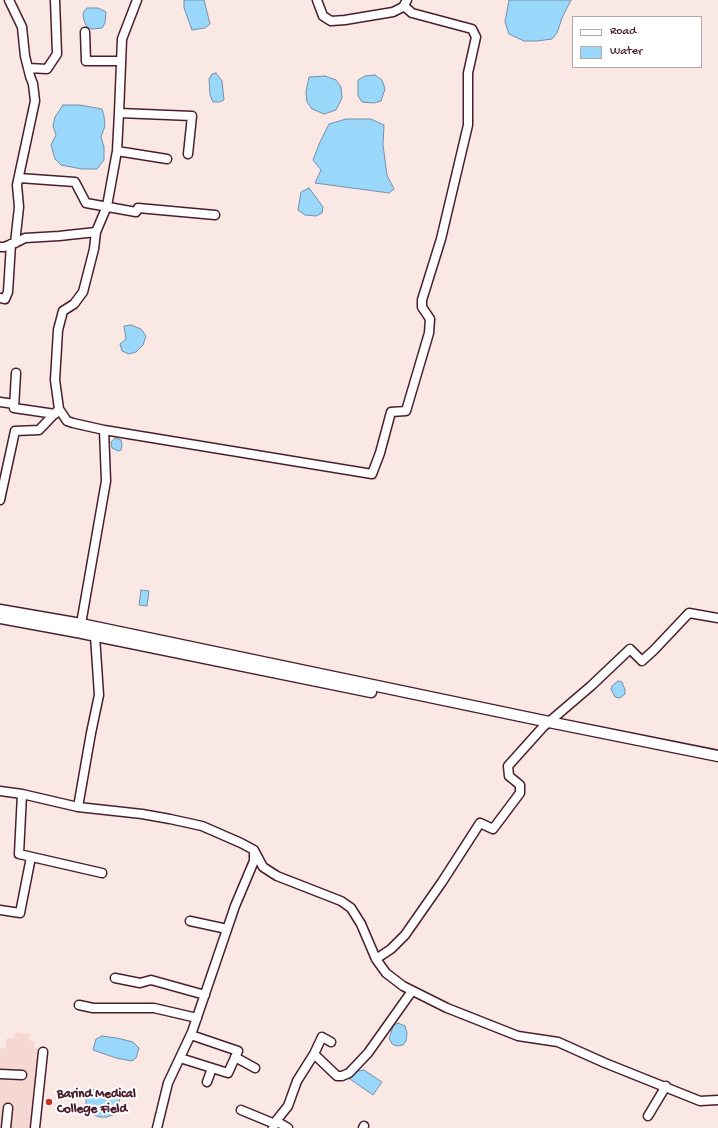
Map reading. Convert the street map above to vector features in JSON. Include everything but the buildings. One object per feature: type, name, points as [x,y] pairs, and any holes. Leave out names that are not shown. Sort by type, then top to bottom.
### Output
[{"type":"main road","points":[[0,610],[81,624],[96,632]]},
{"type":"main road","points":[[0,618],[96,632],[546,724],[718,762]]},
{"type":"main road","points":[[546,724],[718,756]]},
{"type":"street","points":[[0,298],[5,299],[8,292],[13,244],[19,207],[17,185],[31,126],[35,101],[22,28],[9,0]]},
{"type":"street","points":[[28,68],[47,69],[57,54],[55,0]]},
{"type":"street","points":[[16,373],[14,408],[57,412],[67,421],[104,430],[350,472],[372,474],[380,453],[391,412],[406,411],[429,333],[430,319],[422,307],[422,300],[441,239],[468,125],[468,73],[476,38],[472,29],[412,13],[406,3],[403,7],[394,12],[332,21],[323,16],[317,0]]},
{"type":"street","points":[[57,412],[54,380],[58,330],[63,311],[74,304],[83,292],[94,249],[96,232],[107,206],[117,151],[120,113],[122,39],[135,1]]},
{"type":"street","points":[[85,32],[86,61],[121,61]]},
{"type":"street","points":[[120,113],[192,116],[188,154]]},
{"type":"street","points":[[117,151],[167,159]]},
{"type":"street","points":[[19,178],[75,182],[86,203],[136,212],[138,208],[215,215]]},
{"type":"street","points":[[0,246],[4,247],[25,238],[96,232]]},
{"type":"street","points":[[0,402],[14,404]]},
{"type":"street","points":[[0,500],[15,431],[39,430],[57,412]]},
{"type":"street","points":[[81,624],[106,481],[104,430]]},
{"type":"street","points":[[376,959],[391,949],[404,935],[442,882],[480,823],[493,829],[520,793],[520,785],[509,776],[508,766],[546,724],[591,686],[630,649],[642,661],[689,613],[718,618]]},
{"type":"street","points":[[78,807],[99,695],[96,632]]},
{"type":"street","points":[[0,791],[22,794],[78,807],[142,814],[202,826],[254,850],[263,868],[277,876],[341,901],[351,908],[361,924],[376,959],[386,973],[412,991],[447,1008],[518,1036],[558,1042],[604,1064],[700,1100],[718,1100]]},
{"type":"street","points":[[22,794],[19,854],[102,873]]},
{"type":"street","points":[[157,1128],[168,1083],[191,1035],[206,995],[228,929],[254,861],[254,850]]},
{"type":"street","points":[[0,910],[20,913],[32,857]]},
{"type":"street","points":[[190,921],[228,929]]},
{"type":"street","points":[[114,978],[140,983],[151,980],[206,995]]},
{"type":"street","points":[[314,1054],[337,1076],[342,1076],[349,1073],[368,1053],[412,991]]},
{"type":"street","points":[[78,1006],[93,1008],[154,1008],[197,1018]]},
{"type":"street","points":[[180,1058],[228,1073],[238,1051],[191,1035]]},
{"type":"street","points":[[275,1124],[288,1106],[297,1081],[314,1054],[322,1037],[332,1042]]},
{"type":"street","points":[[35,1128],[43,1052]]},
{"type":"street","points":[[235,1058],[255,1068]]},
{"type":"street","points":[[207,1082],[212,1068]]},
{"type":"street","points":[[0,1074],[22,1075]]},
{"type":"street","points":[[648,1116],[666,1086]]},
{"type":"street","points":[[6,1128],[8,1108]]},
{"type":"street","points":[[241,1110],[288,1128]]},
{"type":"shaded area","points":[[16,1032],[30,1034],[29,1040],[34,1041],[35,1048],[44,1050],[35,1128],[0,1128],[0,1048],[5,1049],[7,1038],[13,1039]]},
{"type":"water","points":[[184,0],[204,0],[210,24],[205,28],[192,30],[184,8]]},
{"type":"water","points":[[509,0],[571,0],[562,18],[557,33],[552,39],[524,41],[509,34],[505,22]]},
{"type":"water","points":[[87,8],[98,8],[106,12],[105,23],[102,28],[92,29],[87,27],[83,16],[84,11]]},
{"type":"water","points":[[216,73],[222,81],[224,100],[213,102],[210,95],[209,79],[212,74]]},
{"type":"water","points":[[375,75],[382,80],[385,89],[381,101],[374,103],[362,102],[358,96],[358,80],[365,76]]},
{"type":"water","points":[[325,76],[336,80],[341,87],[342,98],[336,110],[324,114],[312,109],[307,102],[306,92],[309,77]]},
{"type":"water","points":[[63,105],[80,105],[102,109],[105,126],[101,137],[104,147],[104,160],[97,169],[82,169],[61,165],[55,159],[51,145],[56,135],[53,126],[55,117]]},
{"type":"water","points":[[346,119],[371,119],[384,125],[383,145],[387,175],[394,189],[389,193],[315,183],[321,170],[313,160],[320,142],[329,124]]},
{"type":"water","points":[[309,188],[323,207],[322,213],[316,216],[305,215],[298,210],[301,192]]},
{"type":"water","points":[[131,325],[141,329],[146,336],[143,345],[136,352],[129,354],[122,351],[120,344],[126,339],[124,326]]},
{"type":"water","points":[[115,438],[121,440],[121,450],[118,451],[112,448],[111,442]]},
{"type":"water","points":[[141,590],[149,591],[147,606],[139,605]]},
{"type":"water","points":[[618,681],[622,682],[625,690],[625,694],[620,698],[615,697],[611,689],[612,686]]},
{"type":"water","points":[[398,1023],[405,1026],[407,1033],[406,1041],[403,1045],[397,1046],[392,1044],[389,1038],[393,1026]]},
{"type":"water","points":[[102,1036],[133,1042],[139,1048],[136,1058],[132,1061],[116,1058],[93,1050],[96,1039]]},
{"type":"water","points":[[364,1070],[382,1082],[373,1095],[347,1077],[354,1072]]},
{"type":"water","points":[[88,1089],[120,1095],[119,1107],[115,1114],[107,1117],[99,1117],[86,1110],[86,1097]]},
{"type":"place","name":"Barind Medical College Field","points":[[49,1102]]}]
